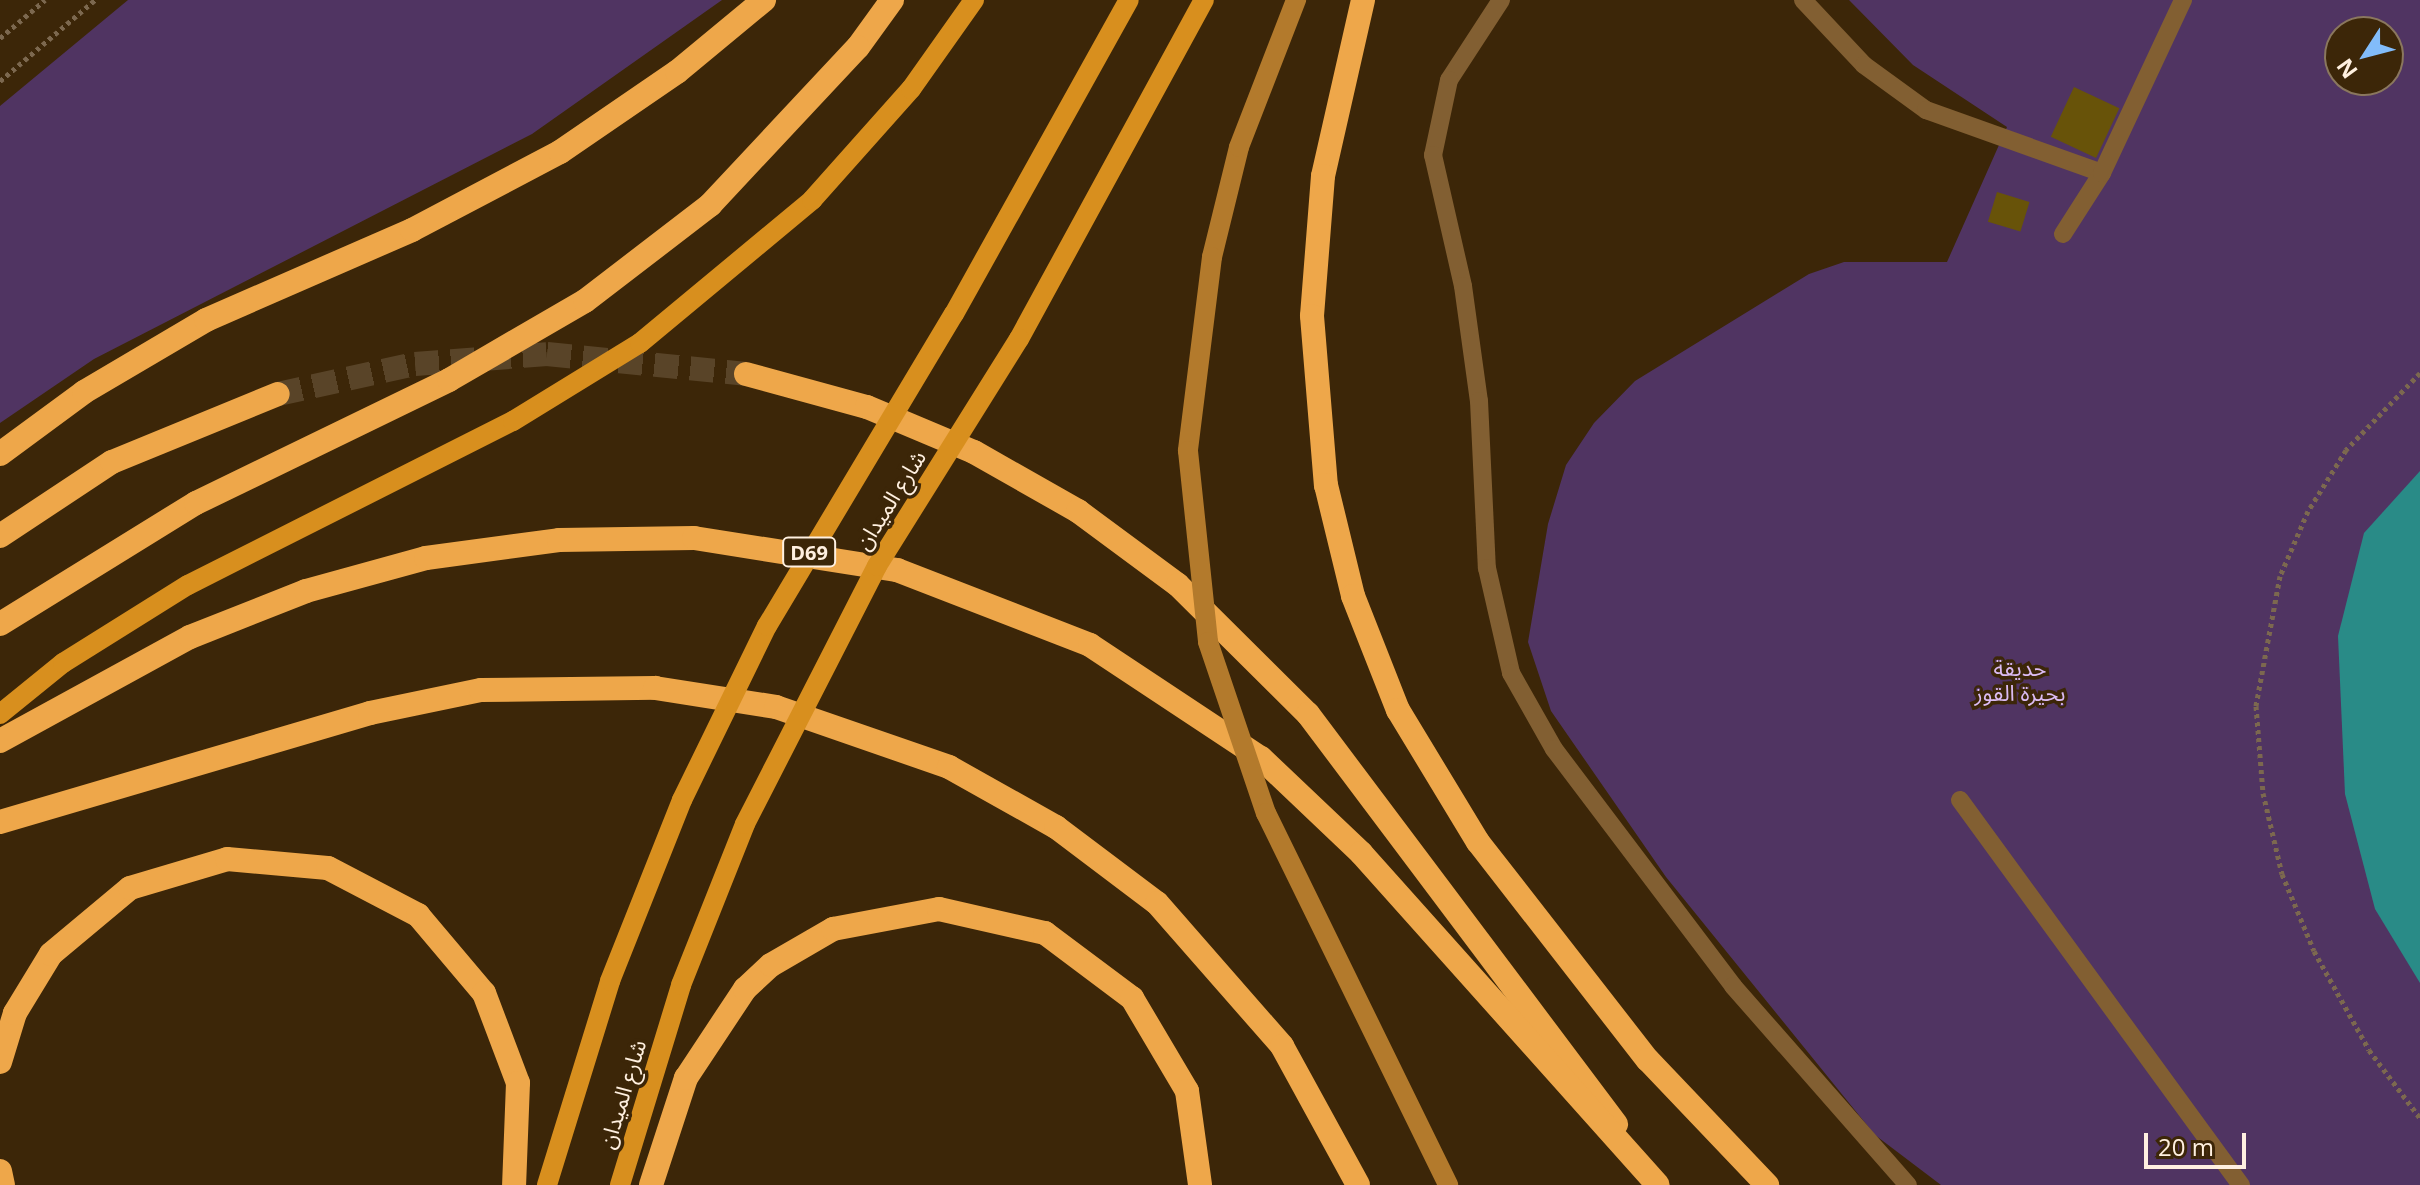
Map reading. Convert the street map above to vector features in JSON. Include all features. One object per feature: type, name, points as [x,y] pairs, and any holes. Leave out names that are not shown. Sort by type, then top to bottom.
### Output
[{"type":"highway","points":[[0,454],[84,392],[206,320],[412,230],[560,152],[677,72],[764,0]]},
{"type":"highway","points":[[0,624],[196,503],[449,380],[585,301],[710,205],[858,47],[892,0]]},
{"type":"highway","points":[[1363,0],[1323,176],[1312,316],[1326,485],[1353,596],[1398,710],[1478,842],[1588,990],[1767,1185]]},
{"type":"highway","points":[[746,374],[867,407],[1025,479],[1129,547],[1225,626],[1335,749],[1658,1185]]},
{"type":"highway","points":[[0,536],[112,462],[278,394]]},
{"type":"highway","points":[[0,741],[133,664],[247,612],[366,573],[493,547],[667,537],[830,555],[963,591],[1090,645],[1206,716],[1313,803],[1658,1185]]},
{"type":"highway","points":[[0,822],[425,700],[594,684],[716,695],[849,728],[1003,796],[1108,863],[1244,995],[1316,1100],[1358,1185]]},
{"type":"highway","points":[[0,1062],[15,1013],[51,954],[130,888],[227,859],[328,868],[418,915],[484,993],[518,1083],[514,1185]]},
{"type":"highway","points":[[651,1185],[686,1078],[745,989],[833,929],[939,909],[1045,933],[1132,998],[1187,1091],[1200,1185]]},
{"type":"highway","points":[[0,1171],[3,1185]]},
{"type":"main road","points":[[0,714],[63,663],[188,585],[446,454],[590,376],[757,251],[863,146],[974,0]]},
{"type":"main road","name":"شارع الميدان","points":[[547,1185],[610,981],[682,800],[774,614],[954,314],[1129,0]]},
{"type":"main road","name":"شارع الميدان","points":[[620,1185],[681,985],[745,824],[855,606],[1019,339],[1204,0]]},
{"type":"main road","points":[[1296,0],[1239,147],[1212,257],[1188,451],[1208,642],[1266,813],[1448,1185]]},
{"type":"lane","points":[[1501,0],[1449,80],[1433,155],[1465,301],[1487,568],[1511,673],[1554,749],[1733,986],[1803,1058],[1908,1185]]},
{"type":"lane","points":[[1803,0],[1864,65],[1926,110],[2102,173]]},
{"type":"lane","points":[[2063,234],[2102,173],[2183,0]]},
{"type":"lane","points":[[1960,800],[2241,1185]]},
{"type":"path","points":[[0,38],[45,0]]},
{"type":"path","points":[[0,81],[95,0]]},
{"type":"path","points":[[2420,373],[2346,450],[2308,511],[2280,576],[2256,706],[2263,793],[2282,874],[2314,951],[2369,1050],[2420,1118]]},
{"type":"green space","points":[[128,0],[722,0],[532,134],[94,359],[0,423],[0,106]]},
{"type":"green space","name":"حديقة بحيرة القوز","points":[[1849,0],[2420,0],[2420,1185],[1941,1185],[1875,1135],[1666,877],[1551,711],[1528,642],[1548,524],[1566,465],[1594,423],[1635,381],[1809,274],[1844,262],[1947,262],[2007,127],[1913,65]]},
{"type":"water","points":[[2420,471],[2420,983],[2375,909],[2345,794],[2338,636],[2364,533]]},
{"type":"building","points":[[2074,87],[2119,108],[2096,158],[2051,137]]},
{"type":"building","points":[[1997,192],[2030,202],[2020,232],[1988,222]]},
{"type":"tunnel","points":[[278,394],[415,364],[547,354],[746,374]]}]
